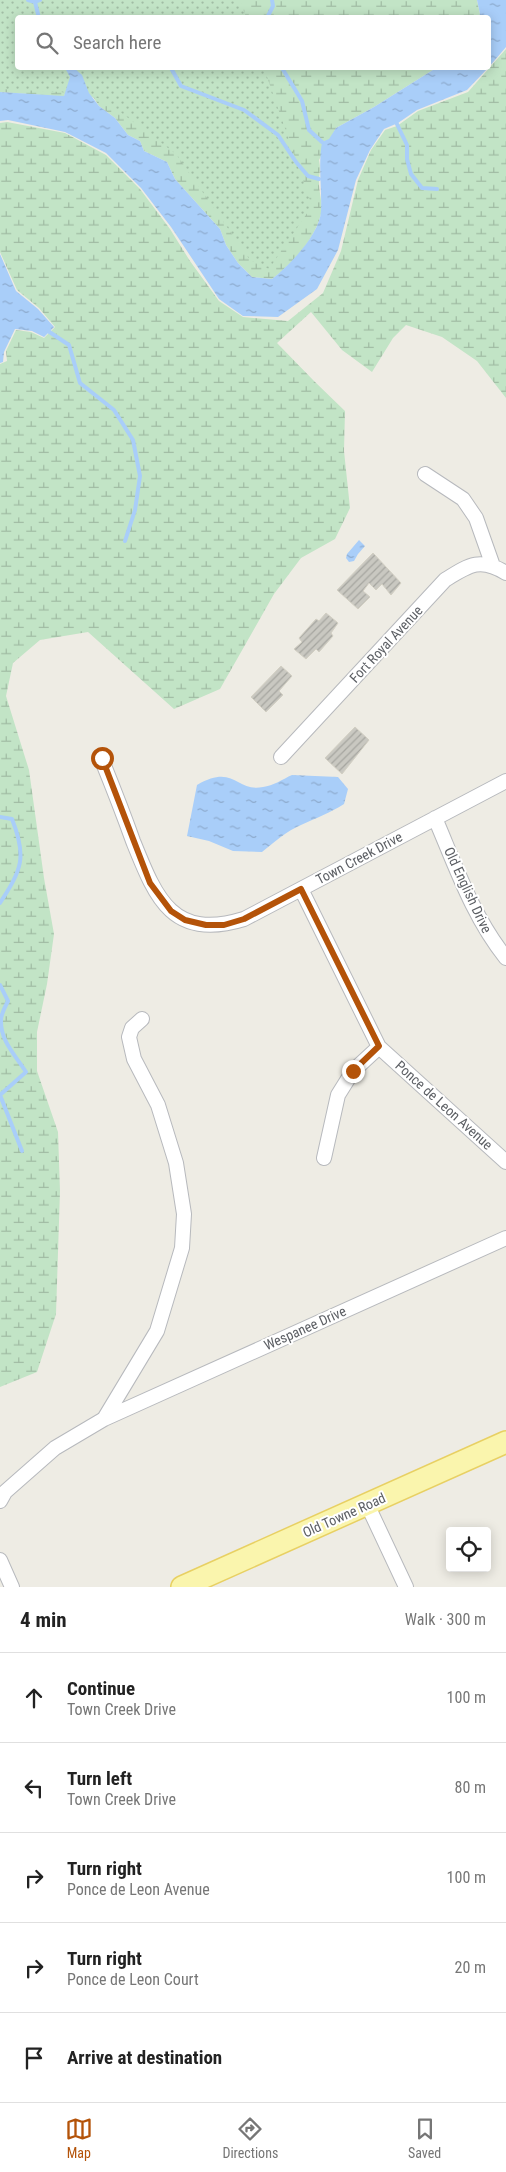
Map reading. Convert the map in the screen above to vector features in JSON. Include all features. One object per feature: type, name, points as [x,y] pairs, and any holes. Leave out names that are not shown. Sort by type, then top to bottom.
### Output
[{"type":"main road","name":"Old Towne Road","points":[[182,1587],[506,1442]]},
{"type":"street","points":[[425,474],[463,499],[476,518],[493,566],[506,573]]},
{"type":"street","name":"Fort Royal Avenue","points":[[281,757],[445,580],[465,568],[481,563],[493,566]]},
{"type":"street","name":"Town Creek Drive","points":[[102,758],[150,883],[171,911],[185,920],[206,925],[224,925],[244,919],[506,781]]},
{"type":"street","name":"Old English Drive","points":[[435,818],[474,909],[489,937],[506,958]]},
{"type":"street","name":"Ponce de Leon Avenue","points":[[301,889],[379,1046],[506,1162]]},
{"type":"street","points":[[104,1419],[157,1331],[182,1248],[184,1214],[176,1163],[158,1105],[134,1059],[129,1037],[132,1028],[142,1019]]},
{"type":"street","points":[[324,1158],[338,1095],[353,1071],[379,1046]]},
{"type":"street","name":"Wespanee Drive","points":[[0,1501],[5,1492],[54,1448],[104,1419],[506,1238]]},
{"type":"street","points":[[367,1504],[406,1587]]},
{"type":"street","points":[[0,1560],[12,1587]]},
{"type":"green space","points":[[0,0],[477,0],[480,14],[15,15],[15,70],[23,70],[67,89],[64,96],[0,92]]},
{"type":"green space","points":[[0,0],[240,0],[245,15],[15,15],[15,70],[265,70],[312,206],[269,269],[250,260],[176,154],[103,99],[61,92],[0,89]]},
{"type":"green space","points":[[506,49],[506,398],[477,361],[442,337],[406,325],[393,338],[372,372],[342,350],[311,312],[277,343],[345,411],[344,451],[350,508],[335,539],[301,558],[274,594],[220,689],[174,709],[88,632],[40,640],[13,663],[6,696],[29,770],[54,934],[47,984],[37,1032],[37,1071],[58,1132],[60,1191],[56,1314],[37,1372],[0,1387],[0,364],[7,361],[6,351],[16,330],[31,332],[44,338],[55,327],[39,308],[17,290],[0,252],[0,123],[7,122],[65,133],[106,155],[140,189],[219,301],[243,317],[288,321],[323,293],[341,251],[358,180],[371,150],[385,130],[397,126],[418,111],[468,92],[487,70],[491,70],[491,66]]},
{"type":"green space","points":[[75,70],[433,70],[374,107],[336,128],[319,160],[321,214],[318,224],[302,251],[272,279],[252,277],[238,263],[226,245],[220,229],[175,179],[167,162],[144,151],[140,141],[128,135],[115,118],[99,106]]},
{"type":"water","points":[[477,0],[506,0],[506,47],[491,65],[491,15],[480,14]]},
{"type":"water","points":[[66,70],[76,70],[82,75],[89,93],[99,106],[115,118],[128,135],[140,141],[144,151],[167,162],[175,179],[220,229],[226,245],[238,263],[252,277],[272,279],[295,258],[315,230],[321,211],[320,160],[322,142],[329,139],[336,128],[374,107],[433,70],[486,70],[467,90],[417,110],[398,123],[384,129],[370,150],[356,180],[338,250],[317,289],[278,317],[243,316],[219,299],[171,227],[141,188],[106,153],[65,132],[8,120],[0,121],[0,92],[64,96],[70,77]]},
{"type":"water","points":[[0,254],[16,291],[38,309],[54,327],[44,337],[32,331],[15,329],[4,352],[3,362],[0,363]]},
{"type":"water","points":[[359,540],[365,546],[354,561],[349,562],[346,558],[347,554]]},
{"type":"water","points":[[292,775],[338,777],[348,789],[344,804],[291,830],[262,852],[233,851],[209,841],[187,836],[197,785],[220,777],[254,788],[274,784]]},
{"type":"building","points":[[373,553],[401,583],[391,595],[382,584],[376,590],[369,583],[363,591],[370,597],[358,609],[337,590]]},
{"type":"building","points":[[326,613],[338,623],[331,633],[333,636],[319,652],[316,649],[306,659],[294,649],[302,642],[299,638],[316,619],[319,621]]},
{"type":"building","points":[[281,666],[292,676],[279,691],[283,695],[266,712],[251,697]]},
{"type":"building","points":[[355,727],[369,740],[342,774],[325,758]]},
{"type":"waterway","points":[[28,0],[35,2],[40,0]]},
{"type":"waterway","points":[[268,15],[273,6],[272,0]]},
{"type":"waterway","points":[[35,2],[38,15]]},
{"type":"waterway","points":[[172,70],[181,86],[244,110],[278,135],[308,176],[319,179]]},
{"type":"waterway","points":[[283,70],[302,101],[309,130],[322,142]]},
{"type":"waterway","points":[[395,120],[407,145],[407,159],[411,174],[422,188],[437,189]]},
{"type":"waterway","points":[[45,329],[69,345],[80,383],[114,410],[133,440],[140,476],[135,510],[125,541]]},
{"type":"waterway","points":[[0,817],[12,819],[20,843],[21,853],[17,872],[0,903]]},
{"type":"waterway","points":[[0,985],[8,1001],[1,1018],[3,1035],[9,1048],[26,1072],[0,1095],[22,1151]]},
{"type":"route","points":[[102,758],[150,883],[171,911],[185,920],[206,925],[224,925],[244,919],[301,889],[379,1046],[353,1071]]}]
